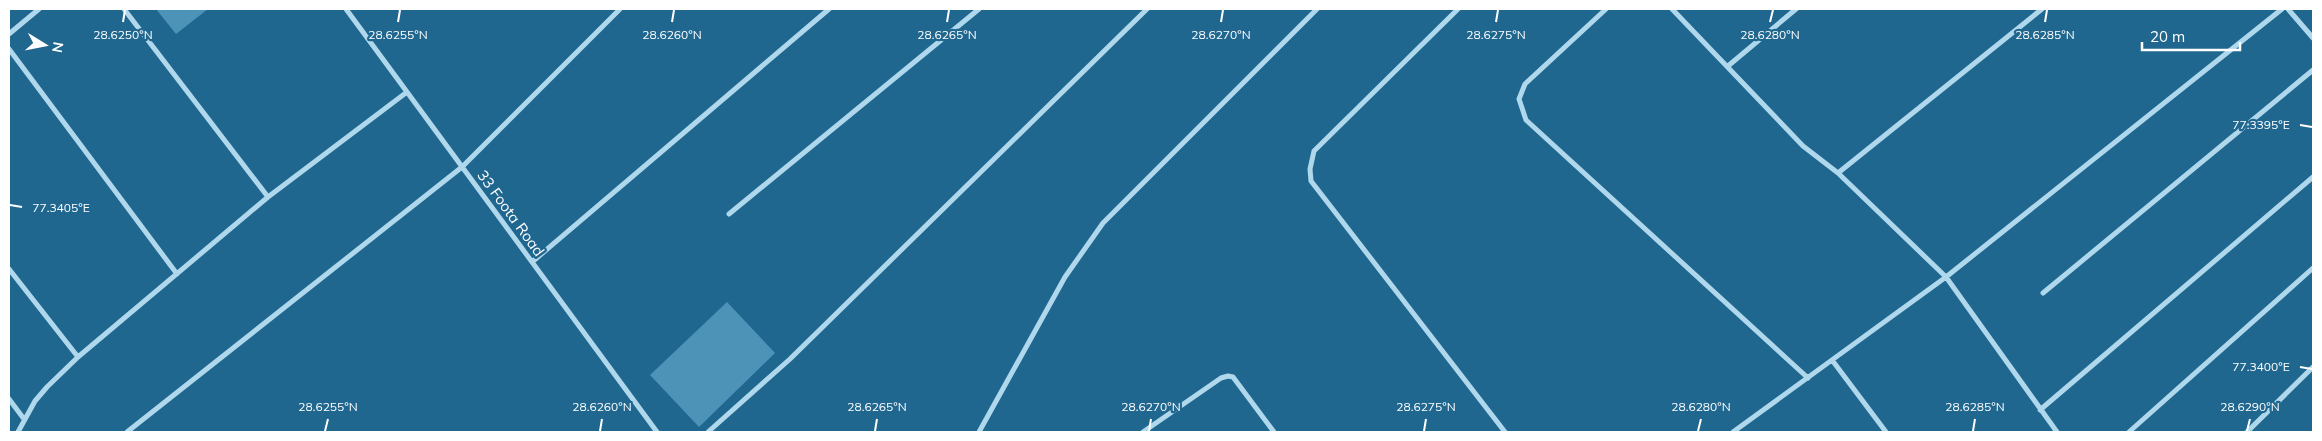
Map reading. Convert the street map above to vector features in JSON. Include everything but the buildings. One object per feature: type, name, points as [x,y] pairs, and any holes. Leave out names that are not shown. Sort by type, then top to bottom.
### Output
[{"type":"street","points":[[9,34],[39,9]]},
{"type":"street","points":[[124,9],[268,197]]},
{"type":"street","name":"33 Foota Road","points":[[346,9],[657,432]]},
{"type":"street","points":[[127,432],[462,167],[620,9]]},
{"type":"street","points":[[532,262],[829,9]]},
{"type":"street","points":[[729,214],[979,9]]},
{"type":"street","points":[[708,432],[790,359],[1147,9]]},
{"type":"street","points":[[979,432],[1065,278],[1103,223],[1317,9]]},
{"type":"street","points":[[1458,9],[1314,151],[1310,169],[1311,181],[1505,432]]},
{"type":"street","points":[[1606,9],[1525,84],[1519,99],[1526,120],[1808,378]]},
{"type":"street","points":[[1672,9],[1804,146],[1838,173],[1946,277],[2057,432]]},
{"type":"street","points":[[1728,66],[1796,9]]},
{"type":"street","points":[[1838,173],[2042,9]]},
{"type":"street","points":[[1734,432],[1946,277],[2282,9]]},
{"type":"street","points":[[2288,9],[2313,38]]},
{"type":"street","points":[[9,49],[178,274]]},
{"type":"street","points":[[2043,293],[2313,70]]},
{"type":"street","points":[[18,432],[24,419],[47,387],[78,357],[268,197],[407,92]]},
{"type":"street","points":[[2040,410],[2313,177]]},
{"type":"street","points":[[2129,432],[2313,268]]},
{"type":"street","points":[[9,269],[78,357]]},
{"type":"street","points":[[1832,360],[1886,432]]},
{"type":"street","points":[[2247,432],[2313,367]]},
{"type":"street","points":[[1143,432],[1221,378],[1228,376],[1233,377],[1274,432]]},
{"type":"street","points":[[9,399],[24,419]]}]
